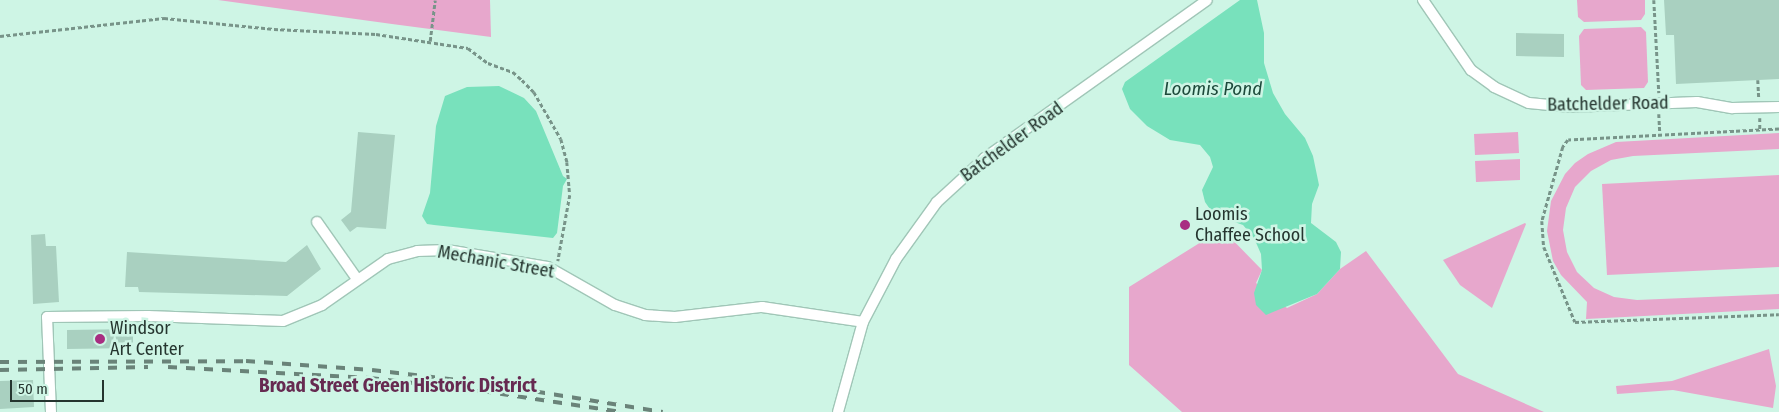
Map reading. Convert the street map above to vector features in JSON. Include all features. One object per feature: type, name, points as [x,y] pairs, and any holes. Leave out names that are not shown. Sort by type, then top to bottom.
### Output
[{"type":"street","name":"Batchelder Road","points":[[838,412],[863,322],[915,230],[960,178],[1207,0]]},
{"type":"street","name":"Batchelder Road","points":[[1423,0],[1471,70],[1516,99],[1538,106],[1697,102],[1732,108],[1779,107]]},
{"type":"street","points":[[317,222],[357,279]]},
{"type":"street","name":"Mechanic Street","points":[[51,412],[47,317],[141,316],[283,321],[313,310],[388,259],[432,250],[555,270],[615,305],[645,315],[675,316],[762,307],[863,322]]},
{"type":"path","points":[[430,41],[435,0]]},
{"type":"path","points":[[1654,0],[1660,135]]},
{"type":"path","points":[[0,36],[164,18],[430,41],[468,48],[488,63],[513,72],[534,92],[561,139],[570,180],[564,239],[555,270]]},
{"type":"path","points":[[1779,129],[1568,140],[1563,147],[1544,209],[1542,236],[1572,320],[1581,324],[1779,314]]},
{"type":"shaded area","points":[[218,0],[490,0],[491,37],[392,24]]},
{"type":"shaded area","points":[[1577,0],[1645,0],[1645,14],[1641,20],[1584,22],[1578,17]]},
{"type":"shaded area","points":[[1641,27],[1646,32],[1648,82],[1644,88],[1586,90],[1581,85],[1579,36],[1584,29]]},
{"type":"shaded area","points":[[1518,132],[1519,153],[1475,155],[1474,134]]},
{"type":"shaded area","points":[[1779,133],[1779,149],[1633,156],[1611,160],[1591,171],[1575,187],[1566,208],[1563,230],[1567,252],[1577,272],[1594,288],[1614,297],[1637,300],[1779,294],[1779,309],[1586,319],[1587,302],[1561,275],[1553,261],[1547,231],[1551,201],[1565,174],[1575,163],[1588,154],[1616,142]]},
{"type":"shaded area","points":[[1520,159],[1520,180],[1476,182],[1475,161]]},
{"type":"shaded area","points":[[1779,175],[1779,267],[1607,275],[1602,184]]},
{"type":"shaded area","points":[[1525,223],[1492,308],[1460,285],[1443,260]]},
{"type":"shaded area","points":[[1222,229],[1262,270],[1256,283],[1287,308],[1317,294],[1340,269],[1366,251],[1458,374],[1544,412],[1182,412],[1129,365],[1129,287]]},
{"type":"shaded area","points":[[1769,349],[1776,386],[1773,408],[1673,390],[1617,394],[1616,386],[1672,381]]},
{"type":"water","name":"Loomis Pond","points":[[1240,0],[1257,0],[1264,33],[1264,63],[1273,93],[1285,114],[1305,138],[1313,156],[1319,185],[1312,204],[1311,223],[1336,242],[1341,252],[1340,269],[1317,294],[1266,315],[1256,305],[1254,293],[1262,270],[1261,254],[1254,238],[1243,225],[1214,215],[1205,202],[1202,190],[1213,167],[1210,157],[1200,145],[1170,140],[1147,126],[1130,109],[1122,89],[1125,82]]},
{"type":"water","points":[[499,86],[524,98],[536,111],[563,176],[567,179],[563,186],[557,233],[553,238],[427,224],[422,216],[430,193],[436,126],[445,96],[467,87]]},
{"type":"building","points":[[1664,0],[1779,0],[1779,79],[1676,84],[1674,35],[1666,35]]},
{"type":"building","points":[[1516,33],[1564,34],[1564,57],[1516,56]]},
{"type":"building","points":[[358,132],[395,135],[386,229],[357,227],[350,232],[341,220],[351,212]]},
{"type":"building","points":[[45,234],[46,246],[56,246],[59,302],[33,304],[31,235]]},
{"type":"building","points":[[307,245],[321,269],[287,296],[139,292],[138,287],[125,287],[127,252],[286,262]]},
{"type":"building","name":"Windsor Art Center","points":[[133,329],[133,348],[67,349],[67,330]]},
{"type":"building","points":[[33,380],[34,407],[0,409],[0,381]]},
{"type":"railway","points":[[0,362],[246,361],[372,370],[483,383],[663,412]]},
{"type":"railway","points":[[0,370],[148,367]]},
{"type":"railway","points":[[168,367],[370,378],[482,391],[621,412]]},
{"type":"place","name":"Loomis Chaffee School","points":[[1185,225]]},
{"type":"place","name":"Windsor Art Center","points":[[100,339]]},
{"type":"district","name":"Broad Street Green Historic District","points":[[398,386]]}]
